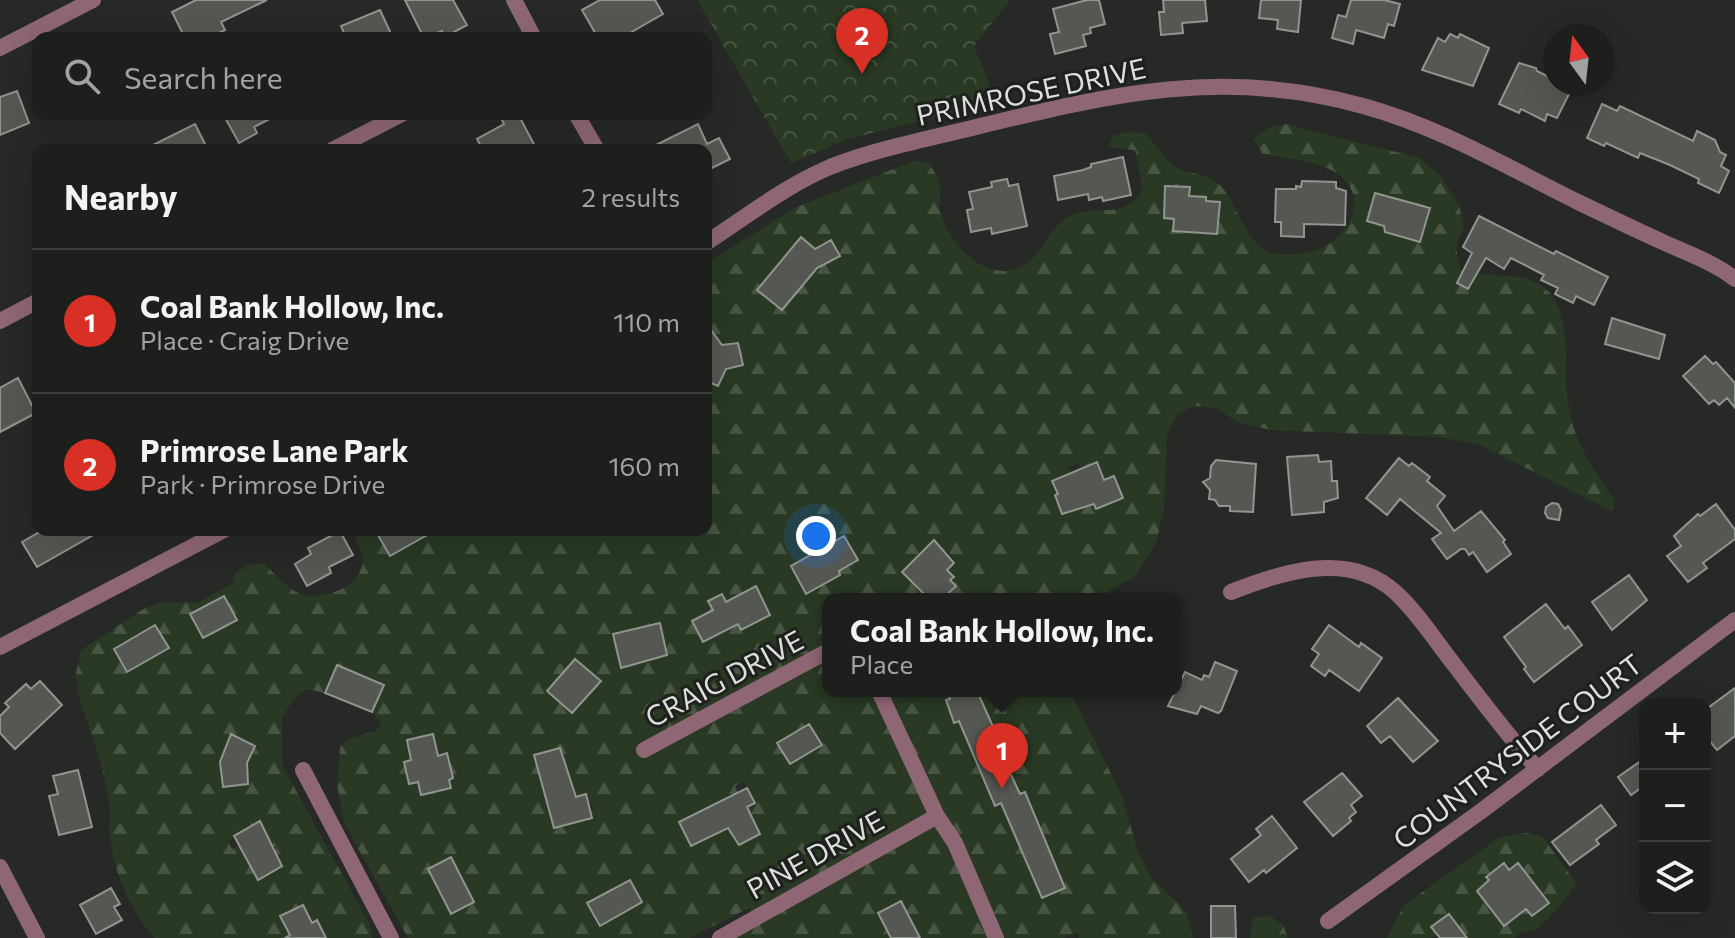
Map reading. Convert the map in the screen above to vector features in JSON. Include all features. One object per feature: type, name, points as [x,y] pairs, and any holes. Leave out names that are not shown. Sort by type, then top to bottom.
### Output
[{"type":"street","points":[[0,48],[93,0]]},
{"type":"street","points":[[514,0],[531,32]]},
{"type":"street","name":"PRIMROSE DRIVE","points":[[712,239],[803,180],[849,160],[1108,96],[1164,88],[1242,86],[1318,96],[1362,106],[1434,130],[1593,209],[1697,256],[1735,279]]},
{"type":"street","points":[[344,144],[390,120]]},
{"type":"street","points":[[580,120],[594,144]]},
{"type":"street","points":[[0,321],[32,304]]},
{"type":"street","points":[[0,647],[213,536]]},
{"type":"street","points":[[1231,592],[1275,575],[1311,568],[1351,572],[1393,590],[1418,617],[1508,736],[1538,769]]},
{"type":"street","name":"COUNTRYSIDE COURT","points":[[1328,921],[1538,769],[1735,620]]},
{"type":"street","name":"CRAIG DRIVE","points":[[644,750],[822,654]]},
{"type":"street","points":[[882,697],[937,816],[955,843],[996,938]]},
{"type":"street","points":[[303,770],[391,938]]},
{"type":"street","name":"PINE DRIVE","points":[[720,938],[937,816]]},
{"type":"street","points":[[0,867],[37,938]]},
{"type":"green space","points":[[697,0],[1010,0],[974,46],[996,102],[848,139],[791,163]]},
{"type":"green space","points":[[1285,124],[1420,158],[1441,177],[1459,205],[1464,227],[1457,248],[1461,270],[1527,279],[1547,291],[1556,302],[1564,332],[1567,395],[1572,423],[1583,450],[1615,501],[1612,511],[1478,444],[1439,437],[1270,430],[1237,422],[1216,408],[1192,406],[1177,415],[1167,436],[1164,509],[1156,543],[1135,576],[1105,593],[948,593],[956,586],[950,580],[954,576],[947,570],[956,561],[946,551],[937,559],[902,572],[923,593],[822,593],[822,697],[949,697],[946,701],[954,722],[977,697],[1073,697],[1122,796],[1138,851],[1151,877],[1186,911],[1193,938],[1079,938],[1077,932],[1063,938],[921,938],[901,901],[878,913],[891,938],[737,938],[761,923],[749,908],[689,938],[408,938],[345,825],[337,786],[340,747],[349,739],[377,730],[381,723],[372,712],[384,685],[337,665],[325,693],[306,689],[295,698],[282,717],[282,765],[370,925],[372,938],[326,938],[317,921],[312,923],[303,905],[280,916],[292,938],[154,938],[145,927],[124,890],[115,864],[107,786],[78,692],[76,673],[81,650],[145,608],[163,602],[198,603],[233,583],[235,574],[247,565],[264,563],[289,587],[304,595],[338,591],[352,583],[364,560],[355,536],[379,536],[391,556],[426,536],[712,536],[712,377],[726,369],[743,365],[738,343],[722,345],[712,342],[712,260],[794,208],[914,161],[929,163],[936,174],[945,224],[963,251],[988,268],[1002,271],[1017,269],[1031,260],[1056,227],[1067,218],[1078,213],[1126,206],[1143,190],[1135,150],[1108,147],[1113,136],[1130,131],[1147,134],[1175,166],[1209,177],[1219,184],[1250,235],[1265,251],[1275,254],[1311,252],[1334,240],[1344,231],[1354,208],[1349,185],[1339,175],[1322,166],[1263,154],[1253,139],[1268,128]],"holes":[[[1165,186],[1190,187],[1189,200],[1195,200],[1195,196],[1206,197],[1203,235],[1173,231],[1174,219],[1164,218]],[[1375,193],[1426,207],[1430,205],[1420,242],[1385,232],[1384,226],[1375,223],[1377,217],[1369,214]],[[801,238],[817,251],[812,274],[781,310],[758,290]],[[1097,462],[1104,480],[1114,477],[1123,498],[1096,509],[1093,503],[1063,514],[1055,496],[1058,494],[1053,481],[1070,473],[1068,468],[1079,463],[1081,469]],[[844,536],[858,560],[839,571],[840,575],[807,593],[791,566]],[[755,586],[770,614],[741,630],[737,622],[703,642],[692,621],[713,610],[709,601],[722,594],[726,602]],[[224,596],[237,620],[203,638],[191,614]],[[660,624],[645,663],[621,668],[613,634]],[[155,625],[168,648],[128,672],[114,649]],[[575,659],[601,681],[572,713],[547,691]],[[809,724],[822,745],[790,764],[778,743]],[[231,734],[255,746],[247,763],[248,784],[223,787],[220,762]],[[433,734],[438,756],[447,754],[453,778],[421,795],[418,782],[409,783],[411,760],[407,740]],[[560,748],[576,797],[586,794],[593,809],[590,811],[591,818],[555,828],[534,755]],[[1008,749],[1014,760],[1004,765],[1019,795],[1025,793],[1035,815],[1012,825],[1001,803],[994,806],[976,765]],[[744,781],[755,802],[745,808],[760,834],[739,845],[728,828],[692,846],[679,822],[738,793],[735,786]],[[260,822],[277,848],[273,851],[281,866],[258,879],[239,846],[232,849],[228,841]],[[1044,840],[1065,888],[1043,898],[1021,850]],[[451,858],[474,902],[451,914],[428,870]],[[630,880],[642,902],[600,926],[588,903]]]},
{"type":"green space","points":[[1526,833],[1542,836],[1576,883],[1539,928],[1519,934],[1516,938],[1467,938],[1449,914],[1432,927],[1437,934],[1432,938],[1387,938],[1404,905],[1500,837]],"holes":[[[1503,863],[1509,870],[1518,863],[1548,903],[1532,916],[1521,903],[1504,926],[1477,891],[1489,880],[1487,876]]]},
{"type":"green space","points":[[1269,915],[1283,925],[1288,938],[1250,938],[1253,918]]},
{"type":"building","points":[[196,0],[267,0],[221,22],[225,30],[221,32],[182,32],[172,12]]},
{"type":"building","points":[[405,0],[453,0],[467,25],[454,32],[421,32]]},
{"type":"building","points":[[600,0],[655,0],[663,14],[632,32],[595,32],[582,10]]},
{"type":"building","points":[[1099,0],[1105,24],[1090,28],[1091,33],[1083,35],[1086,46],[1055,54],[1050,34],[1059,32],[1053,9]]},
{"type":"building","points":[[1163,0],[1205,0],[1207,21],[1182,23],[1183,33],[1161,35],[1159,12],[1164,12]]},
{"type":"building","points":[[1261,0],[1301,0],[1298,32],[1277,29],[1278,20],[1259,18]]},
{"type":"building","points":[[1351,0],[1384,0],[1400,4],[1394,26],[1388,24],[1384,38],[1356,30],[1353,44],[1332,38],[1338,15],[1346,17]]},
{"type":"building","points":[[380,10],[390,32],[344,32],[341,26]]},
{"type":"building","points":[[1450,34],[1458,38],[1460,34],[1489,48],[1473,86],[1422,70],[1438,38],[1445,42]]},
{"type":"building","points":[[1519,63],[1536,68],[1543,74],[1543,96],[1568,96],[1557,118],[1547,114],[1545,121],[1521,109],[1519,113],[1499,104]]},
{"type":"building","points":[[17,91],[29,123],[0,135],[0,97]]},
{"type":"building","points":[[1602,104],[1617,111],[1620,106],[1693,141],[1697,131],[1715,140],[1720,152],[1726,155],[1721,166],[1729,171],[1719,193],[1670,165],[1640,153],[1638,158],[1587,138]]},
{"type":"building","points":[[226,120],[267,120],[254,127],[257,133],[239,143]]},
{"type":"building","points":[[502,120],[521,120],[534,144],[480,144],[477,139],[504,124]]},
{"type":"building","points":[[195,124],[205,144],[155,144]]},
{"type":"building","points":[[698,124],[707,144],[658,144]]},
{"type":"building","points":[[719,138],[730,159],[712,168],[712,144],[707,144]]},
{"type":"building","points":[[1123,157],[1131,195],[1103,201],[1102,197],[1089,200],[1088,194],[1058,200],[1054,176]]},
{"type":"building","points":[[1007,179],[1009,186],[1018,184],[1027,226],[992,234],[991,228],[971,232],[967,210],[973,209],[969,192],[992,187],[991,182]]},
{"type":"building","points":[[1302,181],[1336,182],[1336,188],[1346,191],[1345,225],[1304,224],[1304,237],[1281,236],[1281,222],[1275,222],[1276,189],[1296,189],[1296,186],[1301,187]]},
{"type":"building","points":[[1165,186],[1190,187],[1189,196],[1220,202],[1217,234],[1173,231],[1174,219],[1164,218]]},
{"type":"building","points":[[1375,193],[1430,208],[1420,242],[1385,232],[1384,226],[1367,221]]},
{"type":"building","points":[[1479,216],[1608,277],[1594,305],[1576,296],[1573,303],[1555,294],[1558,288],[1541,280],[1544,275],[1511,258],[1504,269],[1486,258],[1468,289],[1457,283],[1472,253],[1463,247]]},
{"type":"building","points":[[801,237],[815,249],[831,240],[840,256],[817,268],[782,310],[757,290]]},
{"type":"building","points":[[1612,318],[1665,335],[1659,359],[1605,344]]},
{"type":"building","points":[[712,331],[722,345],[738,343],[743,365],[726,369],[718,386],[712,384]]},
{"type":"building","points":[[1705,356],[1713,364],[1716,362],[1735,383],[1735,408],[1727,398],[1719,405],[1714,400],[1709,404],[1683,376]]},
{"type":"building","points":[[18,378],[32,405],[32,415],[0,432],[0,388]]},
{"type":"building","points":[[1318,455],[1319,462],[1331,461],[1332,481],[1337,481],[1338,498],[1324,502],[1324,512],[1292,515],[1287,457]]},
{"type":"building","points":[[1399,458],[1409,466],[1412,463],[1430,477],[1427,481],[1445,496],[1437,506],[1454,531],[1481,511],[1505,540],[1503,542],[1511,554],[1487,572],[1473,552],[1469,555],[1465,549],[1447,559],[1432,539],[1441,533],[1400,499],[1387,515],[1366,498]]},
{"type":"building","points":[[1216,460],[1256,464],[1253,512],[1230,511],[1230,506],[1219,506],[1215,500],[1209,499],[1210,490],[1203,482],[1210,478],[1211,466]]},
{"type":"building","points":[[1097,462],[1104,480],[1114,476],[1123,498],[1096,509],[1094,504],[1062,514],[1052,481]]},
{"type":"building","points":[[1552,503],[1558,504],[1561,510],[1559,520],[1548,518],[1545,513],[1546,507]]},
{"type":"building","points":[[1716,504],[1735,530],[1735,539],[1703,563],[1707,568],[1688,582],[1667,556],[1681,546],[1674,536],[1698,514],[1700,516]]},
{"type":"building","points":[[32,536],[91,536],[37,567],[22,542]]},
{"type":"building","points":[[331,536],[343,536],[353,555],[329,567],[331,573],[307,586],[295,564],[311,554],[308,548]]},
{"type":"building","points":[[378,536],[425,536],[390,556]]},
{"type":"building","points":[[844,536],[858,560],[839,571],[840,575],[806,594],[791,566]]},
{"type":"building","points":[[934,540],[954,563],[947,570],[954,577],[950,580],[956,586],[948,593],[923,593],[902,572]]},
{"type":"building","points":[[1629,575],[1647,600],[1612,630],[1592,602]]},
{"type":"building","points":[[756,586],[770,615],[741,630],[738,624],[703,642],[692,621],[713,610],[708,601],[722,594],[726,602]]},
{"type":"building","points":[[224,596],[237,620],[203,638],[190,614]]},
{"type":"building","points":[[1546,604],[1582,645],[1534,682],[1504,637]]},
{"type":"building","points":[[660,623],[667,655],[621,668],[613,634]]},
{"type":"building","points":[[155,625],[169,648],[127,672],[114,649]]},
{"type":"building","points":[[1329,625],[1359,647],[1361,643],[1382,658],[1359,691],[1329,670],[1325,676],[1311,666],[1319,654],[1312,649]]},
{"type":"building","points":[[575,659],[601,681],[572,713],[547,691]]},
{"type":"building","points":[[1215,662],[1237,671],[1221,711],[1218,713],[1201,706],[1197,714],[1168,706],[1172,697],[1182,697],[1185,672],[1202,680],[1204,675],[1209,677]]},
{"type":"building","points":[[337,665],[384,685],[372,712],[325,693]]},
{"type":"building","points":[[40,681],[62,705],[15,749],[0,733],[0,716],[9,707],[5,703],[26,684],[31,689]]},
{"type":"building","points":[[1735,688],[1735,736],[1717,750],[1711,742],[1711,706]]},
{"type":"building","points":[[980,697],[1009,762],[1006,764],[1020,794],[1025,792],[1065,888],[1042,898],[1001,803],[995,806],[959,721],[954,723],[946,700]]},
{"type":"building","points":[[1398,698],[1438,741],[1413,762],[1390,736],[1381,743],[1367,726]]},
{"type":"building","points":[[809,724],[822,745],[790,764],[777,743]]},
{"type":"building","points":[[231,734],[255,746],[247,763],[248,784],[223,787],[220,762]]},
{"type":"building","points":[[433,734],[438,756],[447,753],[453,778],[449,780],[451,788],[421,795],[418,782],[409,784],[404,762],[411,760],[407,740]]},
{"type":"building","points":[[560,748],[576,797],[586,794],[592,818],[554,828],[534,755]]},
{"type":"building","points":[[1639,762],[1639,789],[1631,795],[1618,777]]},
{"type":"building","points":[[78,770],[92,827],[59,835],[49,796],[58,794],[53,776]]},
{"type":"building","points":[[1342,773],[1362,796],[1351,805],[1356,812],[1349,818],[1351,821],[1333,836],[1304,802]]},
{"type":"building","points":[[747,788],[755,803],[747,807],[760,834],[739,845],[728,828],[691,846],[679,822]]},
{"type":"building","points":[[1601,805],[1616,825],[1596,840],[1599,844],[1570,865],[1552,842]]},
{"type":"building","points":[[1272,816],[1297,848],[1266,873],[1264,870],[1249,882],[1231,859],[1261,835],[1256,829]]},
{"type":"building","points":[[260,821],[282,866],[258,880],[234,836]]},
{"type":"building","points":[[451,857],[474,902],[451,914],[428,869]]},
{"type":"building","points":[[1504,863],[1509,870],[1518,863],[1549,903],[1532,916],[1526,909],[1504,926],[1477,891],[1489,880],[1486,877]]},
{"type":"building","points":[[630,880],[642,902],[600,926],[587,903]]},
{"type":"building","points":[[111,888],[120,904],[114,907],[122,920],[96,934],[80,905]]},
{"type":"building","points":[[901,901],[920,938],[891,938],[878,913]]},
{"type":"building","points":[[303,905],[312,923],[317,920],[326,938],[285,938],[290,935],[280,916]]},
{"type":"building","points":[[1211,906],[1235,906],[1236,938],[1211,938]]},
{"type":"building","points":[[1449,914],[1467,938],[1440,938],[1431,927]]},
{"type":"place","name":"Primrose Lane Park","points":[[862,74]]},
{"type":"place","name":"Coal Bank Hollow, Inc.","points":[[1002,789]]}]
